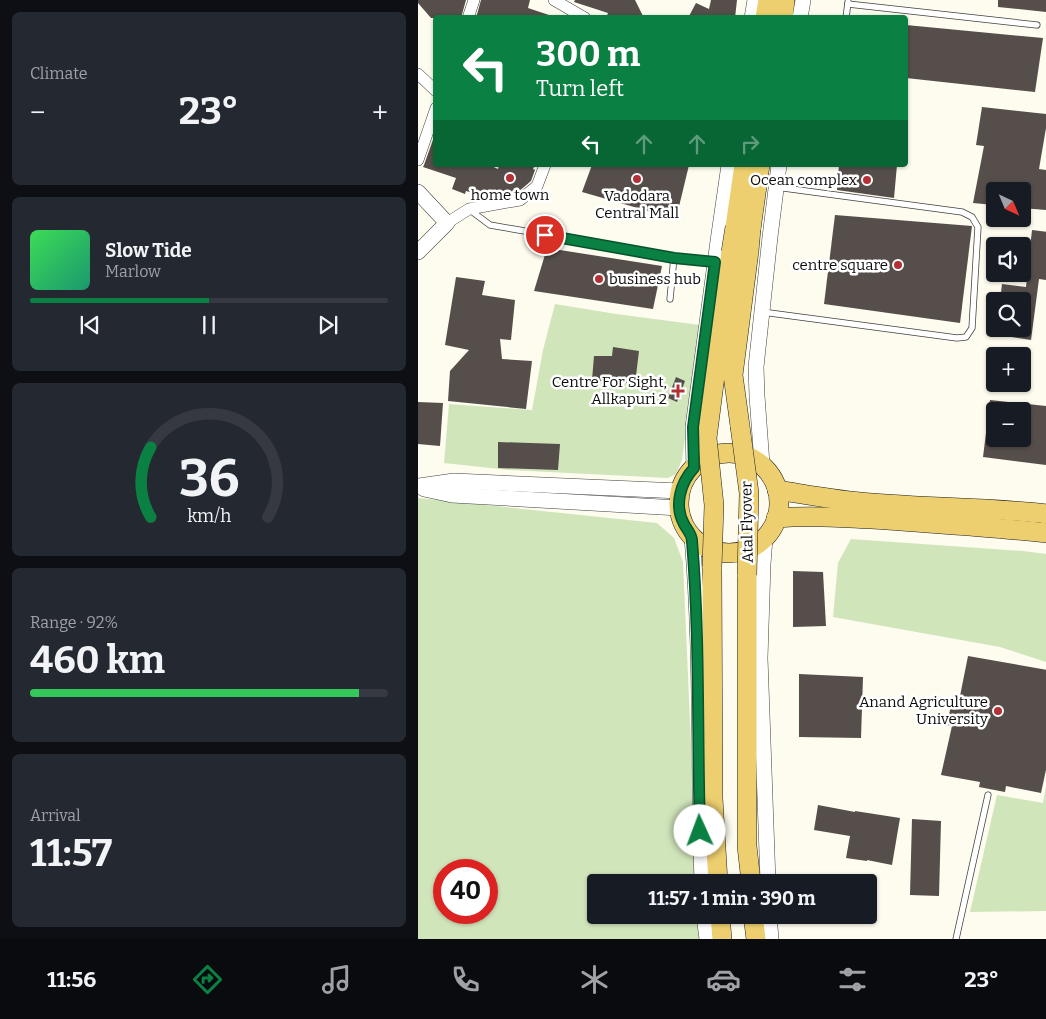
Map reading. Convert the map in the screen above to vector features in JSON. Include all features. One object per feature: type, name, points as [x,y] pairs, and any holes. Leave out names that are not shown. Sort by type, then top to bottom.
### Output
[{"type":"main road","points":[[766,15],[768,0]]},
{"type":"main road","points":[[783,15],[785,0]]},
{"type":"main road","points":[[718,874],[713,788],[712,567],[714,505],[707,438],[729,263],[744,167]]},
{"type":"main road","name":"Atal Flyover","points":[[750,874],[747,827],[749,493],[733,375],[760,167]]},
{"type":"main road","points":[[731,452],[747,455],[762,464],[773,477],[778,490],[779,509],[774,524],[765,538],[752,547],[736,552],[720,552],[705,547],[692,537],[683,523],[680,499],[687,475],[694,468],[714,455],[731,452]]},
{"type":"main road","points":[[778,490],[981,518],[1046,532]]},
{"type":"main road","points":[[776,518],[981,518],[1046,514]]},
{"type":"main road","points":[[721,924],[722,939]]},
{"type":"main road","points":[[755,924],[756,939]]},
{"type":"street","points":[[469,15],[474,0]]},
{"type":"street","points":[[554,0],[580,15]]},
{"type":"street","points":[[752,15],[754,0]]},
{"type":"street","points":[[800,15],[803,0]]},
{"type":"street","points":[[418,74],[433,89]]},
{"type":"street","points":[[418,160],[433,117]]},
{"type":"street","points":[[418,252],[447,223],[469,209],[520,200],[537,186],[543,167]]},
{"type":"street","points":[[694,468],[693,427],[729,167]]},
{"type":"street","points":[[762,464],[756,367],[779,167]]},
{"type":"street","points":[[418,192],[447,223]]},
{"type":"street","points":[[718,241],[770,237]]},
{"type":"street","points":[[418,487],[452,495],[680,499]]},
{"type":"street","points":[[692,537],[696,587],[702,874]]},
{"type":"street","points":[[765,538],[760,658],[768,874]]},
{"type":"street","points":[[705,924],[707,939]]},
{"type":"street","points":[[770,924],[771,939]]},
{"type":"lane","points":[[846,15],[848,2],[1037,25]]},
{"type":"lane","points":[[762,312],[957,338],[966,337],[972,328],[978,227],[972,217],[962,212],[776,187]]},
{"type":"lane","points":[[469,209],[490,225],[674,258],[715,262]]},
{"type":"lane","points":[[670,299],[674,258]]},
{"type":"lane","points":[[956,939],[988,795]]},
{"type":"green space","points":[[555,304],[700,325],[682,460],[676,474],[668,478],[509,470],[444,463],[449,404],[532,410],[543,350]]},
{"type":"green space","points":[[418,498],[657,523],[674,538],[683,562],[697,874],[587,874],[587,924],[699,924],[700,939],[418,939]]},
{"type":"green space","points":[[851,539],[1046,554],[1046,662],[1000,647],[833,617],[838,563]]},
{"type":"green space","points":[[1046,786],[1046,911],[970,912],[997,795],[1043,803]]},
{"type":"building","points":[[418,0],[466,0],[462,15],[433,15],[433,18],[418,3]]},
{"type":"building","points":[[481,0],[530,0],[528,8],[549,15],[477,15]]},
{"type":"building","points":[[575,0],[635,0],[642,15],[607,15],[608,13],[574,2]]},
{"type":"building","points":[[711,0],[737,0],[735,15],[690,15],[696,3],[709,9]]},
{"type":"building","points":[[998,0],[1047,0],[1047,12],[998,7]]},
{"type":"building","points":[[908,25],[1043,38],[1035,92],[908,78]]},
{"type":"building","points":[[982,107],[1047,114],[1039,169],[1047,170],[1047,210],[1031,209],[1031,182],[986,182],[986,204],[973,203],[984,146],[976,145]]},
{"type":"building","points":[[433,140],[433,167],[494,167],[498,169],[498,167],[534,167],[533,169],[535,170],[531,181],[517,193],[490,192],[488,197],[466,191],[465,194],[452,189],[456,178],[423,167]]},
{"type":"building","name":"Vadodara Central Mall","points":[[591,167],[689,167],[676,219],[582,192]]},
{"type":"building","name":"Ocean complex","points":[[839,167],[897,167],[894,198],[837,190]]},
{"type":"building","name":"centre square","points":[[835,215],[972,226],[960,323],[824,304]]},
{"type":"building","points":[[1032,230],[1047,232],[1047,280],[1039,279],[1031,340],[1011,337],[1031,337],[1031,292],[1001,292],[1002,284],[1026,287],[1027,282],[1031,282]]},
{"type":"building","name":"business hub","points":[[547,248],[662,266],[653,309],[534,291]]},
{"type":"building","points":[[456,277],[485,281],[482,295],[515,300],[511,340],[500,339],[502,359],[532,361],[526,409],[448,401],[450,371],[469,350],[445,345]]},
{"type":"building","points":[[613,347],[639,351],[635,384],[592,380],[594,356],[612,356]]},
{"type":"building","points":[[676,377],[685,381],[677,402],[668,398]]},
{"type":"building","points":[[990,400],[1009,402],[990,402]]},
{"type":"building","points":[[418,402],[443,403],[440,446],[418,444]]},
{"type":"building","points":[[1031,404],[1047,406],[1047,465],[983,457],[986,433],[986,447],[1031,447]]},
{"type":"building","points":[[498,442],[560,444],[558,470],[498,468]]},
{"type":"building","points":[[793,571],[823,572],[826,626],[793,627]]},
{"type":"building","name":"Anand Agriculture University","points":[[968,656],[1047,670],[1047,765],[1041,793],[1006,786],[1005,792],[979,787],[980,782],[941,775],[952,726],[947,725],[953,695],[960,696]]},
{"type":"building","points":[[799,674],[863,677],[861,738],[799,737]]},
{"type":"building","points":[[818,805],[900,818],[892,865],[846,858],[850,836],[814,830]]},
{"type":"building","points":[[912,819],[941,821],[939,896],[910,895]]},
{"type":"place","name":"home town","points":[[510,178]]},
{"type":"place","name":"Vadodara Central Mall","points":[[637,179]]},
{"type":"place","name":"Ocean complex","points":[[867,180]]},
{"type":"place","name":"centre square","points":[[898,265]]},
{"type":"place","name":"business hub","points":[[599,279]]},
{"type":"place","name":"Centre For Sight, Allkapuri 2","points":[[678,391]]},
{"type":"place","name":"Anand Agriculture University","points":[[998,711]]},
{"type":"route","points":[[545,235],[674,258],[715,262],[693,427],[694,468],[687,475],[680,491],[679,508],[683,523],[692,537],[696,587],[700,831]]}]
